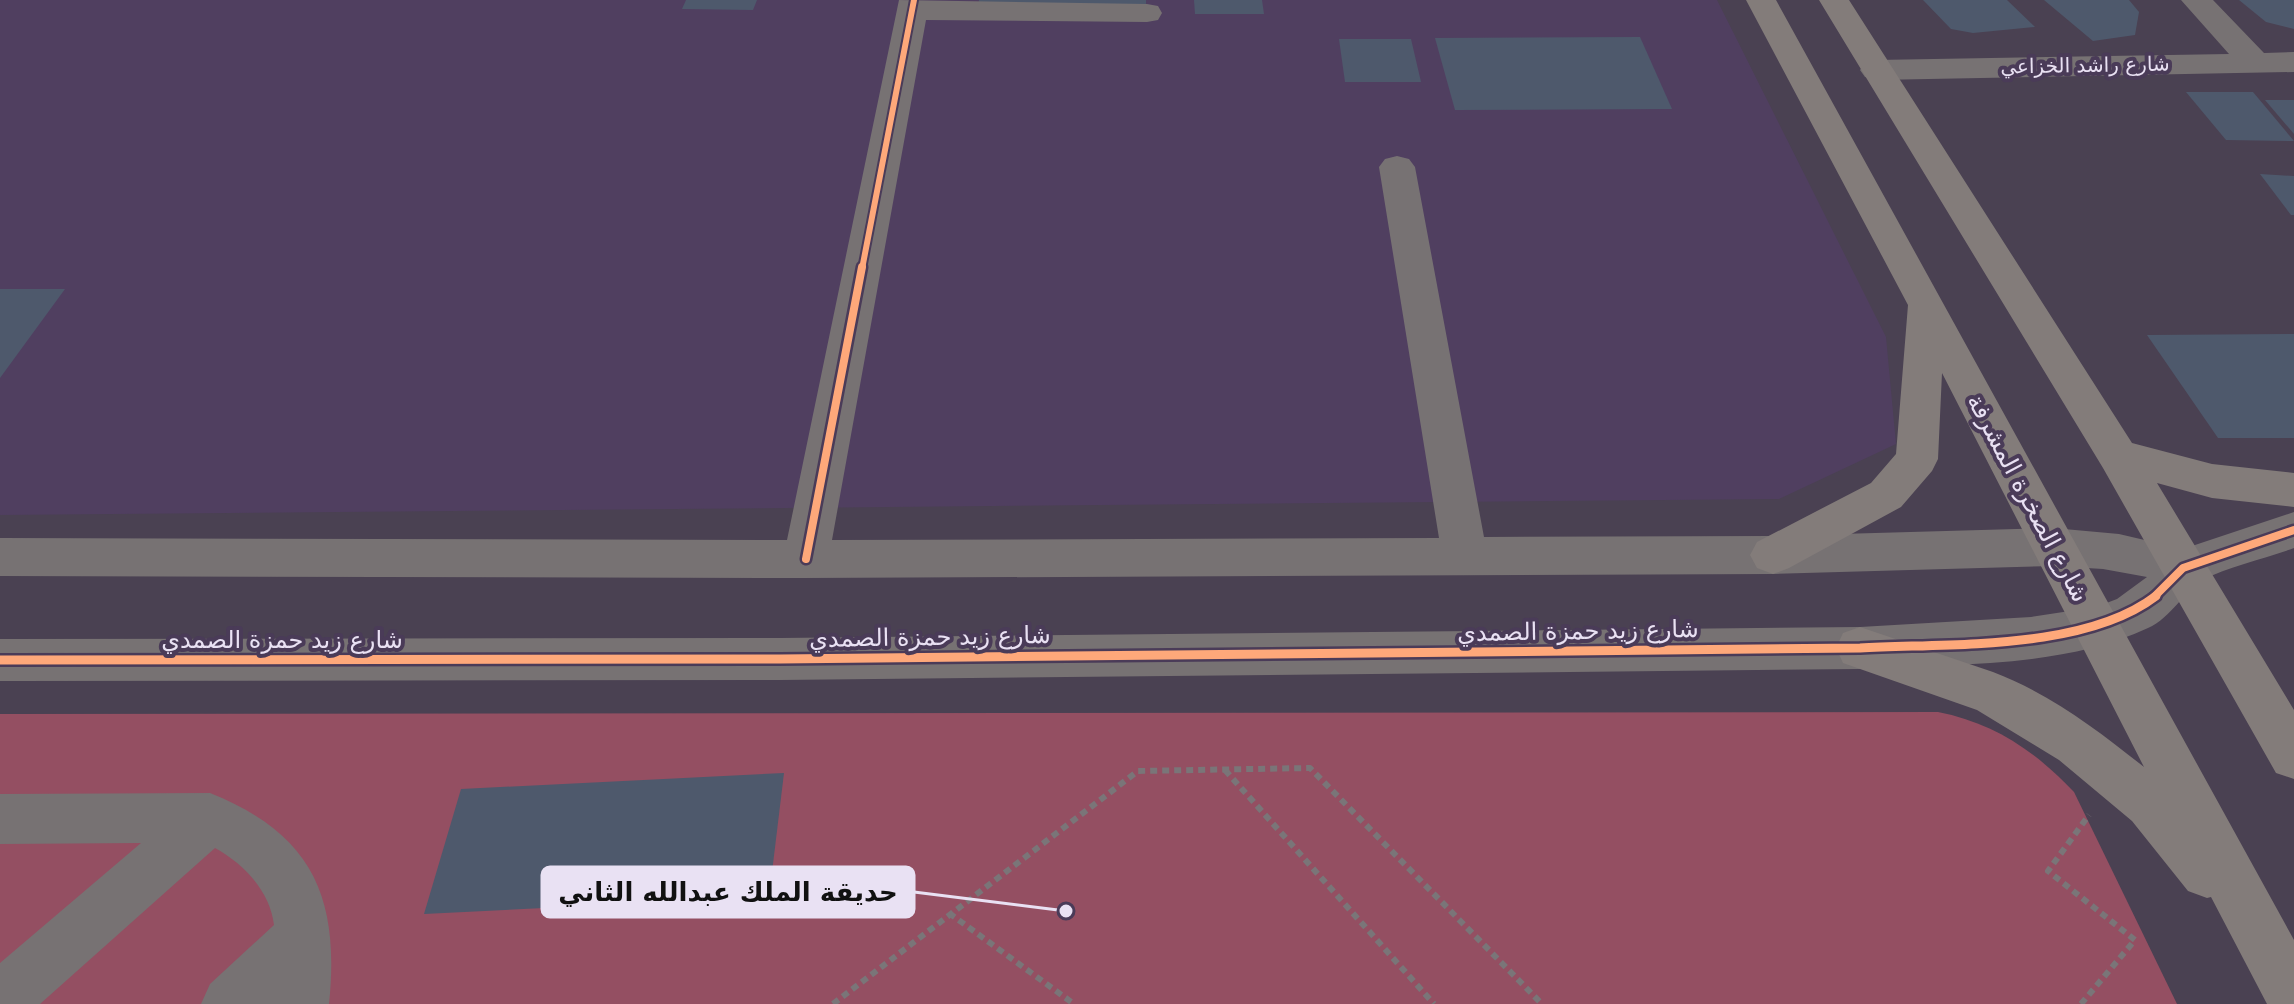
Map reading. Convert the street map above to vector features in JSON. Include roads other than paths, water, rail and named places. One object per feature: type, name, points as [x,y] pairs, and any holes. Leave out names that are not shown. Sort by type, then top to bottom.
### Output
[{"type":"main road","name":"شارع الصخرة المشرفة","points":[[1761,0],[1927,304],[2294,997]]},
{"type":"main road","points":[[1834,0],[2118,456],[2294,756]]},
{"type":"main road","points":[[1773,555],[1886,495],[1917,459],[1927,304]]},
{"type":"main road","points":[[2118,456],[2212,481],[2294,490]]},
{"type":"main road","points":[[1860,648],[1993,694],[2077,744],[2150,804],[2266,944]]},
{"type":"street","points":[[2196,0],[2254,61]]},
{"type":"street","points":[[806,559],[913,5],[1147,13]]},
{"type":"street","name":"شارع راشد الخزاعي","points":[[1876,70],[2294,62]]},
{"type":"street","points":[[1397,167],[1465,556]]},
{"type":"street","points":[[0,557],[806,559],[1773,555],[2053,547],[2094,548],[2136,554],[2183,568],[2225,551],[2294,530]]},
{"type":"street","name":"شارع زيد حمزة الصمدي","points":[[0,660],[812,659],[1860,648],[2031,638],[2096,627],[2134,613],[2162,592],[2183,568]]},
{"type":"street","points":[[0,819],[210,818],[239,830],[263,848],[281,871],[296,900],[304,935],[305,973],[300,1004]]},
{"type":"street","points":[[0,1001],[210,818]]},
{"type":"street","points":[[230,1004],[304,935]]},
{"type":"place","name":"حديقة الملك عبدالله الثاني","points":[[1066,911]]}]
